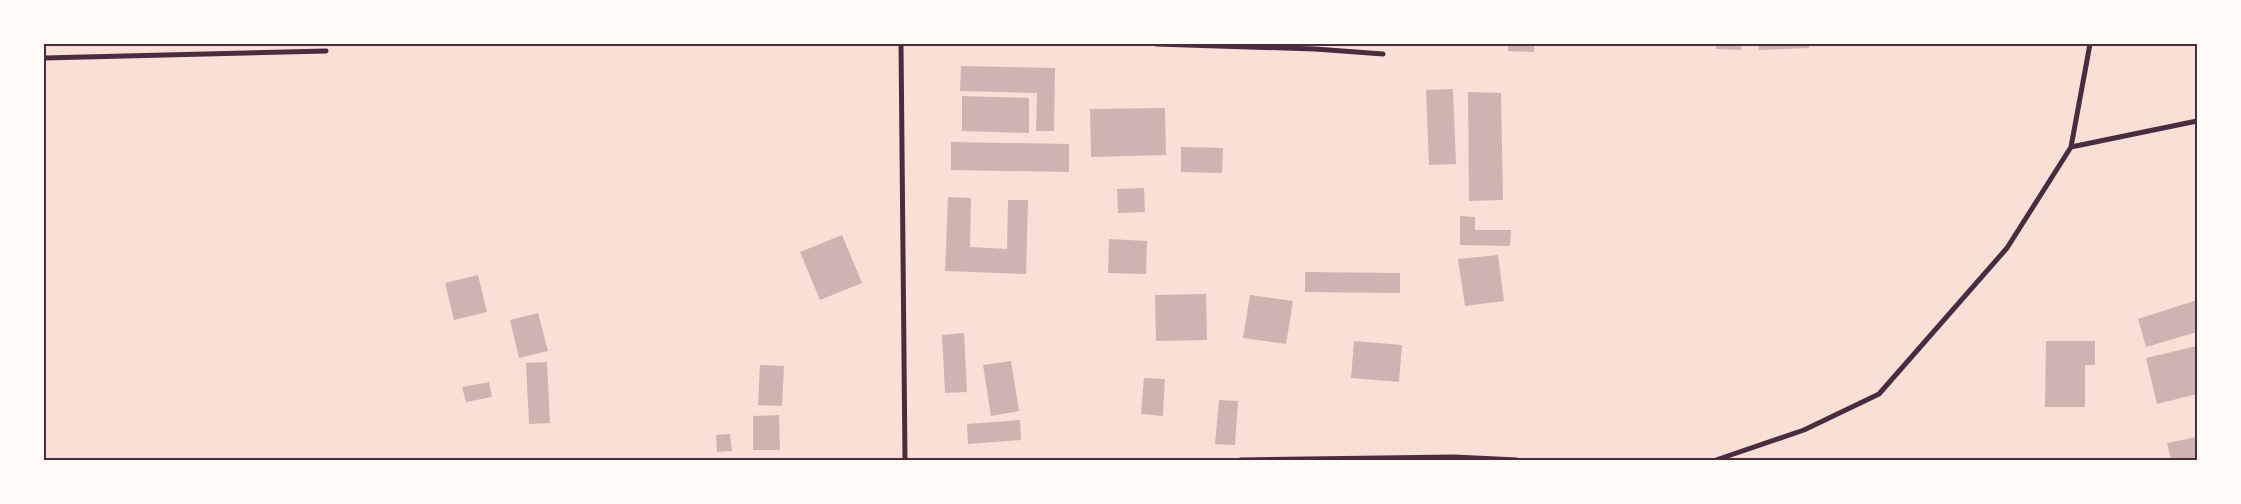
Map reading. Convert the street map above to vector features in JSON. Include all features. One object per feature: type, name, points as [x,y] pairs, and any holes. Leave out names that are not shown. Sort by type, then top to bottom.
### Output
[{"type":"street","points":[[901,44],[905,460]]},
{"type":"street","points":[[1156,44],[1315,49],[1383,54]]},
{"type":"street","points":[[1716,460],[1804,430],[1879,394],[2007,248],[2071,147],[2090,44]]},
{"type":"street","points":[[44,58],[326,50]]},
{"type":"street","points":[[2071,147],[2197,121]]},
{"type":"street","points":[[1240,460],[1454,457],[1517,460]]},
{"type":"building","points":[[1508,44],[1534,44],[1534,52],[1508,51]]},
{"type":"building","points":[[1716,44],[1742,44],[1741,50],[1716,49]]},
{"type":"building","points":[[1758,44],[1809,44],[1809,48],[1759,50]]},
{"type":"building","points":[[961,66],[1055,68],[1054,131],[1036,131],[1037,93],[960,91]]},
{"type":"building","points":[[1453,89],[1456,164],[1429,165],[1426,90]]},
{"type":"building","points":[[1468,92],[1501,93],[1503,200],[1469,201]]},
{"type":"building","points":[[962,96],[1029,98],[1029,133],[962,131]]},
{"type":"building","points":[[1165,108],[1166,155],[1091,157],[1090,109]]},
{"type":"building","points":[[951,142],[1069,144],[1069,172],[951,170]]},
{"type":"building","points":[[1181,147],[1223,148],[1222,173],[1181,172]]},
{"type":"building","points":[[1144,188],[1145,212],[1118,213],[1117,189]]},
{"type":"building","points":[[948,197],[971,198],[970,247],[1007,249],[1008,200],[1028,200],[1026,274],[945,271]]},
{"type":"building","points":[[1460,216],[1475,217],[1475,230],[1511,230],[1510,246],[1460,245]]},
{"type":"building","points":[[842,235],[862,283],[820,300],[800,252]]},
{"type":"building","points":[[1109,239],[1147,241],[1146,274],[1108,273]]},
{"type":"building","points":[[1498,255],[1504,301],[1465,306],[1458,259]]},
{"type":"building","points":[[1305,272],[1400,273],[1400,293],[1305,292]]},
{"type":"building","points":[[478,275],[487,312],[454,320],[445,283]]},
{"type":"building","points":[[1206,294],[1207,340],[1156,341],[1155,295]]},
{"type":"building","points":[[1250,295],[1293,301],[1286,344],[1243,338]]},
{"type":"building","points":[[2197,300],[2197,332],[2146,347],[2138,319]]},
{"type":"building","points":[[538,313],[548,351],[519,358],[510,320]]},
{"type":"building","points":[[964,333],[967,392],[945,393],[942,335]]},
{"type":"building","points":[[1354,341],[1402,345],[1399,382],[1351,378]]},
{"type":"building","points":[[2046,341],[2095,341],[2095,365],[2085,365],[2085,407],[2045,407]]},
{"type":"building","points":[[2197,346],[2197,394],[2157,404],[2146,358]]},
{"type":"building","points":[[1011,361],[1019,411],[991,416],[983,365]]},
{"type":"building","points":[[547,362],[550,423],[529,424],[526,363]]},
{"type":"building","points":[[760,365],[784,366],[782,406],[758,405]]},
{"type":"building","points":[[1144,378],[1165,379],[1163,416],[1141,414]]},
{"type":"building","points":[[489,382],[492,397],[466,402],[462,387]]},
{"type":"building","points":[[1219,400],[1238,401],[1235,445],[1215,444]]},
{"type":"building","points":[[779,415],[780,450],[753,450],[753,416]]},
{"type":"building","points":[[1020,420],[1021,440],[968,444],[967,424]]},
{"type":"building","points":[[730,434],[732,451],[717,452],[716,435]]},
{"type":"building","points":[[2197,437],[2197,460],[2171,460],[2167,443]]}]
